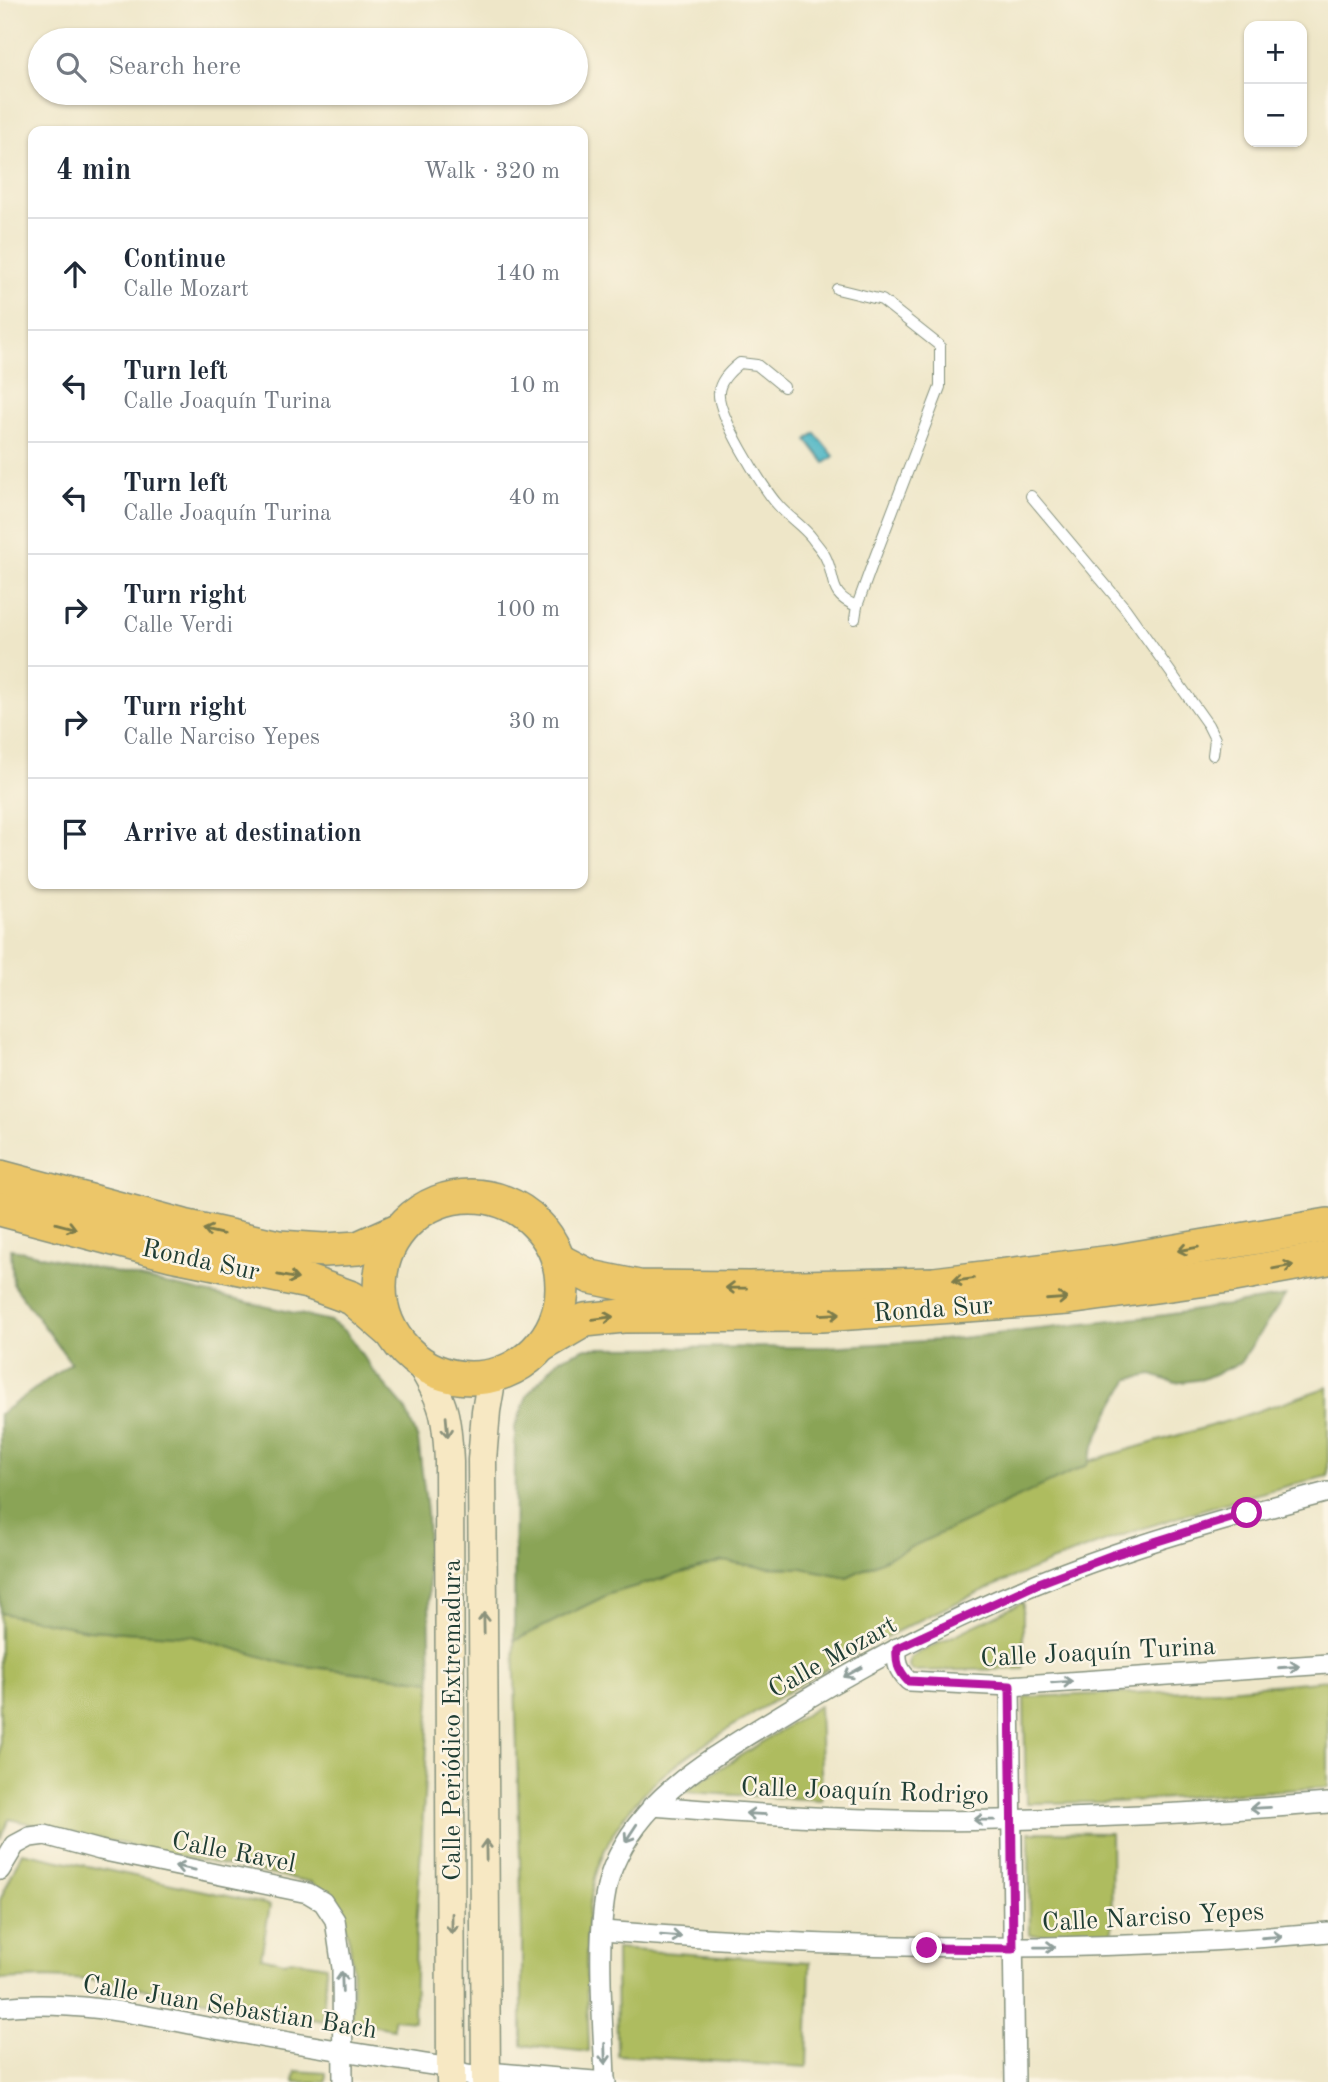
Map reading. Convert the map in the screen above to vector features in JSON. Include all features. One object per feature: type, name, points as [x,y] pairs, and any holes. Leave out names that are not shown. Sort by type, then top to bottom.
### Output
[{"type":"highway","name":"Ronda Sur","points":[[0,1177],[134,1213],[279,1247],[324,1250],[358,1248],[398,1230]]},
{"type":"highway","points":[[473,1195],[501,1200],[526,1214],[546,1234],[558,1260],[562,1282],[561,1304],[554,1326],[527,1359],[510,1370],[492,1376],[467,1379],[443,1375],[421,1365],[403,1350],[390,1331],[381,1306],[379,1279],[385,1253],[398,1230],[419,1211],[445,1198],[473,1195]]},
{"type":"highway","name":"Ronda Sur","points":[[0,1209],[171,1254],[308,1282],[352,1298],[390,1331]]},
{"type":"highway","name":"Ronda Sur","points":[[558,1260],[591,1277],[639,1287],[749,1288],[934,1284],[1112,1262],[1328,1225]]},
{"type":"highway","name":"Ronda Sur","points":[[541,1345],[585,1320],[623,1316],[821,1315],[1068,1298],[1229,1276],[1328,1258]]},
{"type":"main road","name":"Calle Periódico Extremadura","points":[[421,1365],[440,1399],[447,1419],[448,1441],[451,2075]]},
{"type":"main road","name":"Calle Periódico Extremadura","points":[[487,2077],[482,1460],[492,1376]]},
{"type":"street","name":"Calle Mozart","points":[[606,2082],[603,1905],[612,1869],[630,1832],[652,1807],[700,1765],[819,1691],[897,1648],[1030,1587],[1113,1555],[1202,1526],[1328,1492]]},
{"type":"street","name":"Calle Joaquín Turina","points":[[897,1648],[899,1672],[908,1681],[1010,1686],[1328,1664]]},
{"type":"street","points":[[1010,1686],[1015,2082]]},
{"type":"street","name":"Calle Joaquín Rodrigo","points":[[652,1807],[867,1818],[1011,1819],[1167,1814],[1328,1803]]},
{"type":"street","name":"Calle Ravel","points":[[0,1870],[15,1845],[30,1837],[45,1835],[100,1850],[307,1892],[323,1902],[335,1920],[342,1968],[343,2082]]},
{"type":"street","name":"Calle Narciso Yepes","points":[[603,1931],[807,1944],[1013,1949],[1328,1932]]},
{"type":"street","name":"Calle Juan Sebastian Bach","points":[[0,2007],[112,2009],[344,2051],[451,2075],[463,2063],[477,2065],[487,2077]]},
{"type":"street","points":[[487,2077],[606,2082]]},
{"type":"lane","points":[[837,289],[882,300],[940,346],[940,387],[855,619]]},
{"type":"lane","points":[[784,387],[757,365],[740,363],[727,374],[719,391],[722,411],[757,475],[777,504],[810,535],[825,556],[836,592],[844,601],[858,606]]},
{"type":"lane","points":[[1031,496],[1125,608],[1208,725],[1215,739],[1213,755]]},
{"type":"green space","points":[[11,1249],[330,1321],[346,1332],[374,1372],[405,1408],[418,1440],[427,1512],[431,1681],[287,1664],[192,1636],[88,1630],[0,1613],[0,1414],[71,1363],[13,1284]]},
{"type":"green space","points":[[1285,1296],[1240,1363],[1203,1379],[1175,1383],[1152,1375],[1130,1379],[1105,1420],[1087,1465],[847,1577],[802,1568],[761,1567],[723,1561],[609,1594],[514,1641],[515,1427],[528,1394],[558,1360],[586,1348],[827,1347],[942,1340],[1166,1315]]},
{"type":"green space","points":[[1328,1387],[1328,1476],[1252,1495],[1104,1542],[960,1601],[822,1672],[715,1737],[660,1778],[628,1811],[615,1830],[602,1855],[594,1882],[589,1910],[586,1967],[589,2052],[522,2045],[522,1933],[514,1641],[609,1594],[723,1561],[761,1567],[802,1568],[847,1577],[1089,1461],[1231,1420]]},
{"type":"green space","points":[[1023,1602],[1023,1669],[912,1671],[909,1667],[910,1658],[916,1654]]},
{"type":"green space","points":[[0,1613],[88,1630],[192,1636],[287,1664],[431,1681],[416,1930],[414,2021],[394,2019],[394,2029],[352,2022],[352,1964],[346,1926],[327,1894],[311,1882],[9,1819],[0,1839]]},
{"type":"green space","points":[[1328,1680],[1328,1787],[1114,1802],[1026,1803],[1024,1697],[1216,1690]]},
{"type":"green space","points":[[819,1706],[822,1800],[683,1792]]},
{"type":"green space","points":[[1029,1832],[1111,1833],[1112,1935],[1030,1935]]},
{"type":"green space","points":[[22,1852],[270,1905],[261,1957],[326,1966],[323,2021],[94,1980],[0,1980],[0,1900]]},
{"type":"green space","points":[[616,1949],[810,1962],[807,2067],[617,2055]]},
{"type":"green space","points":[[296,2071],[326,2073],[326,2082],[294,2082]]},
{"type":"water","points":[[815,433],[834,456],[825,463],[807,440]]},
{"type":"route","points":[[927,1948],[1013,1949],[1010,1686],[908,1681],[899,1672],[897,1648],[1039,1583],[1113,1555],[1247,1513]]}]
